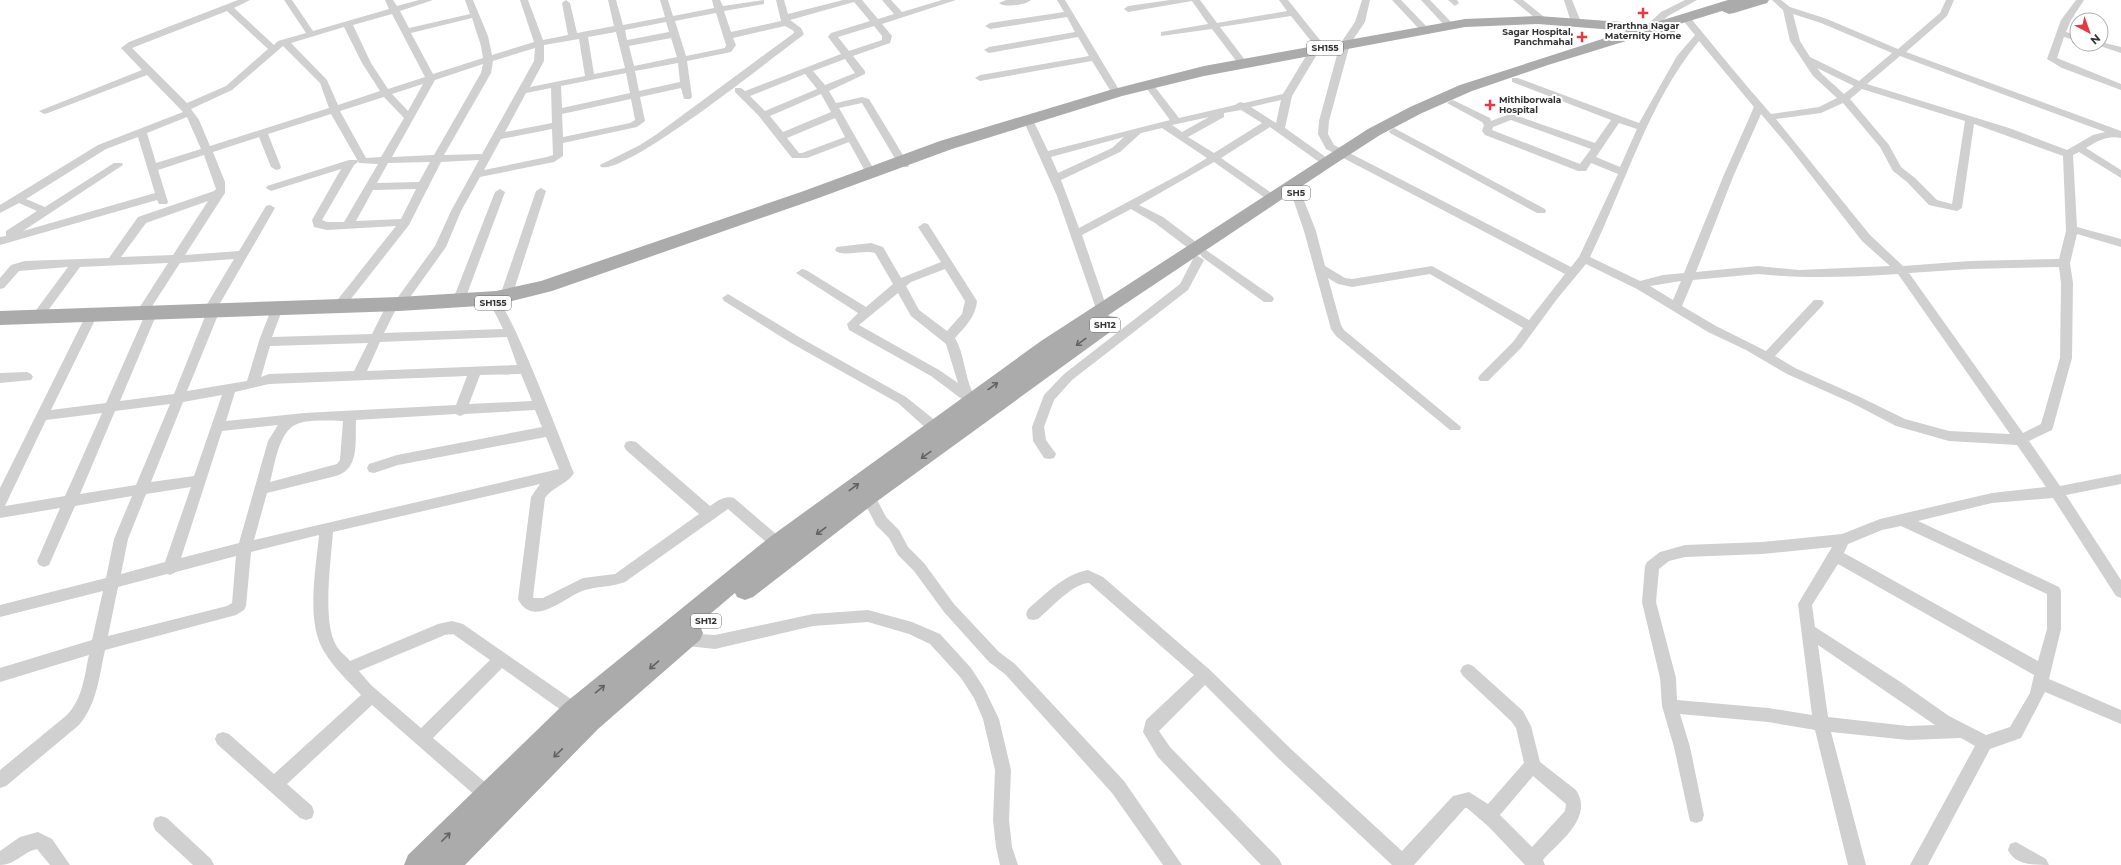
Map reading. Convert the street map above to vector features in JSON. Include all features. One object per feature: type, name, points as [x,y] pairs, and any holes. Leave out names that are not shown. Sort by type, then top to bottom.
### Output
[{"type":"main road","points":[[1689,20],[1743,0]]},
{"type":"main road","name":"SH5","points":[[1147,295],[1200,254],[1296,193],[1344,156],[1452,103],[1654,30],[1762,0]]},
{"type":"main road","name":"SH155","points":[[1345,47],[1424,29],[1449,25],[1507,20],[1576,22],[1654,30]]},
{"type":"main road","name":"SH155","points":[[395,307],[501,300],[960,143],[1116,93],[1204,71],[1464,27],[1526,23],[1654,30]]},
{"type":"main road","points":[[979,403],[1048,346],[1104,318],[1161,272],[1200,254],[1272,198],[1326,162],[1344,156],[1374,132],[1416,110],[1466,88],[1654,30]]},
{"type":"main road","name":"SH155","points":[[989,134],[1030,124],[1152,89],[1316,52]]},
{"type":"main road","name":"SH155","points":[[210,313],[275,313],[395,307],[501,300],[541,292],[799,206],[903,163]]},
{"type":"main road","name":"SH12","points":[[581,716],[683,640],[777,564],[868,496],[941,433],[979,403],[1062,356],[1104,318],[1147,295]]},
{"type":"main road","name":"SH155","points":[[0,325],[340,306],[366,308]]},
{"type":"main road","name":"SH155","points":[[0,318],[37,316],[145,316]]},
{"type":"main road","points":[[418,865],[495,802],[581,716],[778,544],[941,433]]},
{"type":"main road","points":[[446,865],[495,802]]},
{"type":"street","points":[[44,561],[109,409],[145,316],[177,259],[220,193],[220,182],[187,110],[127,50],[127,46],[246,0]]},
{"type":"street","points":[[288,0],[311,34]]},
{"type":"street","points":[[389,0],[431,79]]},
{"type":"street","points":[[0,210],[102,147],[187,110],[229,88],[274,49],[285,42],[429,0]]},
{"type":"street","points":[[340,306],[405,222],[422,185],[486,73],[490,60],[469,0]]},
{"type":"street","points":[[358,376],[375,338],[395,307],[440,247],[475,175],[539,60],[541,50],[540,43],[524,0]]},
{"type":"street","points":[[559,141],[637,123],[640,119],[630,68],[612,0]]},
{"type":"street","points":[[664,0],[682,58],[687,97]]},
{"type":"street","points":[[522,90],[728,50],[731,45],[716,0]]},
{"type":"street","points":[[605,165],[644,148],[799,34],[798,30],[785,21],[780,0]]},
{"type":"street","points":[[728,36],[785,21],[853,0]]},
{"type":"street","points":[[744,95],[806,70],[887,41],[887,36],[857,0]]},
{"type":"street","points":[[886,0],[900,15]]},
{"type":"street","points":[[764,115],[860,74],[860,71],[833,37],[834,35],[952,0]]},
{"type":"street","points":[[1003,3],[1027,0]]},
{"type":"street","points":[[1061,0],[1116,93]]},
{"type":"street","points":[[1128,10],[1188,0]]},
{"type":"street","points":[[1195,0],[1216,26],[1242,64]]},
{"type":"street","points":[[1280,129],[1287,96],[1316,52],[1283,0]]},
{"type":"street","points":[[1366,0],[1360,22],[1345,47],[1326,114],[1323,134],[1330,147],[1344,156],[1572,273]]},
{"type":"street","points":[[1396,0],[1424,29]]},
{"type":"street","points":[[1424,0],[1449,25]]},
{"type":"street","points":[[1517,0],[1543,20]]},
{"type":"street","points":[[1568,0],[1576,22]]},
{"type":"street","points":[[1669,0],[1689,20],[1734,78],[1793,145],[1866,238],[1902,271],[2056,492],[2121,592]]},
{"type":"street","points":[[1484,378],[1517,345],[1584,259],[1605,216],[1642,128],[1682,56],[1693,0]]},
{"type":"street","points":[[1776,0],[1786,8],[1824,21],[1898,52],[2119,133]]},
{"type":"street","points":[[1769,117],[1821,110],[1844,99],[1939,19],[1944,14],[1950,0]]},
{"type":"street","points":[[2080,0],[2066,20],[2052,59],[2065,66],[2121,87]]},
{"type":"street","points":[[153,168],[540,43],[762,2]]},
{"type":"street","points":[[566,3],[573,37]]},
{"type":"street","points":[[228,7],[274,49]]},
{"type":"street","points":[[1786,8],[1791,32],[1818,76],[1844,99],[1885,147],[1889,157],[1897,169],[1911,180],[1933,203],[1957,208],[1970,119]]},
{"type":"street","points":[[1164,34],[1292,13]]},
{"type":"street","points":[[990,26],[1069,14]]},
{"type":"street","points":[[405,32],[475,15]]},
{"type":"street","points":[[1654,30],[1657,18],[1689,20]]},
{"type":"street","points":[[347,23],[363,60],[385,94],[409,118]]},
{"type":"street","points":[[624,44],[675,34]]},
{"type":"street","points":[[989,50],[1081,34]]},
{"type":"street","points":[[2062,34],[2069,36]]},
{"type":"street","points":[[583,35],[590,76]]},
{"type":"street","points":[[285,42],[324,82],[355,161]]},
{"type":"street","points":[[2109,47],[2121,50]]},
{"type":"street","points":[[980,78],[1095,58]]},
{"type":"street","points":[[1806,58],[1859,85],[2098,159],[2121,175]]},
{"type":"street","points":[[806,70],[824,90],[871,173]]},
{"type":"street","points":[[44,111],[148,71]]},
{"type":"street","points":[[348,225],[431,79]]},
{"type":"street","points":[[1515,80],[1642,128]]},
{"type":"street","points":[[475,175],[555,158],[559,153],[556,84]]},
{"type":"street","points":[[557,112],[685,84]]},
{"type":"street","points":[[731,85],[744,95],[764,115],[793,154],[799,157],[851,138]]},
{"type":"street","points":[[1152,89],[1176,121]]},
{"type":"street","points":[[1046,155],[1138,130],[1287,96]]},
{"type":"street","points":[[780,137],[835,110],[862,100],[866,101],[903,163]]},
{"type":"street","points":[[1452,103],[1486,120],[1489,125]]},
{"type":"street","points":[[1240,106],[1280,129],[1326,162]]},
{"type":"street","points":[[1676,308],[1759,107]]},
{"type":"street","points":[[1181,137],[1216,118],[1228,109]]},
{"type":"street","points":[[1489,125],[1511,117],[1598,148]]},
{"type":"street","points":[[1489,125],[1487,131],[1489,133],[1579,168],[1585,168],[1617,119]]},
{"type":"street","points":[[1076,234],[1213,158],[1269,122]]},
{"type":"street","points":[[1030,124],[1046,155],[1076,234],[1104,318]]},
{"type":"street","points":[[1164,124],[1181,137],[1237,172],[1272,198]]},
{"type":"street","points":[[496,137],[558,125]]},
{"type":"street","points":[[1055,179],[1116,150],[1138,130]]},
{"type":"street","points":[[141,131],[166,210]]},
{"type":"street","points":[[1394,131],[1541,211]]},
{"type":"street","points":[[263,133],[276,167]]},
{"type":"street","points":[[2074,151],[2098,137],[2119,133]]},
{"type":"street","points":[[1584,259],[1639,285],[1712,329],[1810,381],[1856,400],[1901,423],[1948,436],[2020,440],[2048,427],[2066,358],[2067,283],[2064,263],[2072,228],[2074,151]]},
{"type":"street","points":[[271,188],[355,161],[383,162],[485,157]]},
{"type":"street","points":[[1591,159],[1623,172]]},
{"type":"street","points":[[355,161],[317,220],[318,224],[348,225],[405,222]]},
{"type":"street","points":[[0,241],[118,165]]},
{"type":"street","points":[[369,187],[422,185]]},
{"type":"street","points":[[541,191],[501,300],[510,333],[567,472]]},
{"type":"street","points":[[458,302],[500,192]]},
{"type":"street","points":[[112,262],[142,220],[166,210],[220,193]]},
{"type":"street","points":[[1296,193],[1310,231],[1334,326],[1340,333],[1455,427]]},
{"type":"street","points":[[0,241],[161,195]]},
{"type":"street","points":[[18,199],[46,211]]},
{"type":"street","points":[[1132,204],[1159,220],[1200,254],[1268,299]]},
{"type":"street","points":[[0,780],[73,720],[81,711],[87,700],[121,540],[210,313],[270,208]]},
{"type":"street","points":[[924,227],[971,301],[972,308],[948,338]]},
{"type":"street","points":[[2072,228],[2121,243]]},
{"type":"street","points":[[840,250],[875,247],[879,250],[915,313],[948,338],[979,403]]},
{"type":"street","points":[[1048,454],[1040,441],[1038,427],[1048,398],[1068,377],[1184,287],[1200,254]]},
{"type":"street","points":[[0,285],[15,268],[20,266],[242,255]]},
{"type":"street","points":[[37,316],[77,263]]},
{"type":"street","points":[[1639,285],[1663,280],[1758,270],[1799,274],[1902,271],[1970,265],[2064,263]]},
{"type":"street","points":[[948,264],[907,279],[853,324],[855,329],[935,373],[979,403]]},
{"type":"street","points":[[1319,268],[1342,281],[1352,283],[1424,270],[1432,270],[1530,327]]},
{"type":"street","points":[[802,273],[866,313]]},
{"type":"street","points":[[728,298],[795,340],[902,400],[941,433]]},
{"type":"street","points":[[1767,357],[1818,303]]},
{"type":"street","points":[[254,383],[265,342],[275,313]]},
{"type":"street","points":[[0,502],[89,320]]},
{"type":"street","points":[[265,342],[510,333]]},
{"type":"street","points":[[42,416],[109,409],[177,398],[230,389],[269,379],[525,369]]},
{"type":"street","points":[[460,411],[475,371]]},
{"type":"street","points":[[1,380],[27,377]]},
{"type":"street","points":[[170,569],[230,389]]},
{"type":"street","points":[[217,427],[296,419],[460,411],[539,405]]},
{"type":"street","points":[[262,488],[336,472],[342,468],[347,461],[350,416]]},
{"type":"street","points":[[0,675],[99,645],[236,610],[241,603],[244,549],[275,441],[281,429],[290,421],[296,419]]},
{"type":"street","points":[[374,468],[397,460],[549,431]]},
{"type":"street","points":[[631,446],[708,514]]},
{"type":"street","points":[[567,472],[544,488],[538,497],[525,599],[531,605],[540,605],[551,602],[581,584],[606,583],[620,578],[708,514],[725,504],[733,504],[778,544]]},
{"type":"street","points":[[0,611],[112,584],[244,549],[464,498],[567,472]]},
{"type":"street","points":[[1696,815],[1682,747],[1670,706],[1668,678],[1649,602],[1652,566],[1665,556],[1685,551],[1762,548],[1843,540],[1880,525],[1992,498],[2056,492],[2121,479]]},
{"type":"street","points":[[0,512],[200,480]]},
{"type":"street","points":[[868,496],[881,521],[894,534],[903,551],[922,571],[949,608],[994,657],[1010,669],[1118,787],[1133,806],[1173,865]]},
{"type":"street","points":[[1902,520],[2054,591],[2054,629],[2037,695],[2015,733],[1985,744],[1919,865]]},
{"type":"street","points":[[326,529],[321,614],[322,628],[330,649],[372,695],[420,739],[495,802]]},
{"type":"street","points":[[1843,540],[1827,571],[1805,604],[1821,724],[1857,865]]},
{"type":"street","points":[[1835,555],[2042,678],[2121,717]]},
{"type":"street","points":[[1033,614],[1076,580],[1084,576],[1092,577],[1205,675],[1286,755],[1404,864],[1459,802],[1470,801],[1488,816],[1534,862],[1573,814],[1574,802],[1570,796],[1533,767],[1523,726],[1518,716],[1468,671]]},
{"type":"street","points":[[683,640],[715,642],[813,620],[868,616],[912,628],[935,639],[966,674],[979,693],[991,719],[1003,770],[1001,820],[1004,847],[1009,865]]},
{"type":"street","points":[[348,669],[443,629],[452,627],[458,629],[581,716]]},
{"type":"street","points":[[1808,630],[1894,686],[1943,721],[1985,744]]},
{"type":"street","points":[[420,739],[501,659]]},
{"type":"street","points":[[1205,675],[1152,725],[1151,732],[1164,752],[1274,865]]},
{"type":"street","points":[[275,784],[372,695]]},
{"type":"street","points":[[1670,706],[1768,714],[1821,724],[1908,733],[1961,731]]},
{"type":"street","points":[[223,739],[306,812]]},
{"type":"street","points":[[1488,816],[1526,770],[1533,767]]},
{"type":"street","points":[[160,824],[205,865]]},
{"type":"street","points":[[0,861],[26,843],[38,840],[46,845],[61,865]]},
{"type":"street","points":[[2016,850],[2040,865]]},
{"type":"place","name":"Prarthna Nagar Maternity Home","points":[[1643,13]]},
{"type":"place","name":"Sagar Hospital, Panchmahal","points":[[1582,37]]},
{"type":"place","name":"Mithiborwala Hospital","points":[[1490,105]]}]
